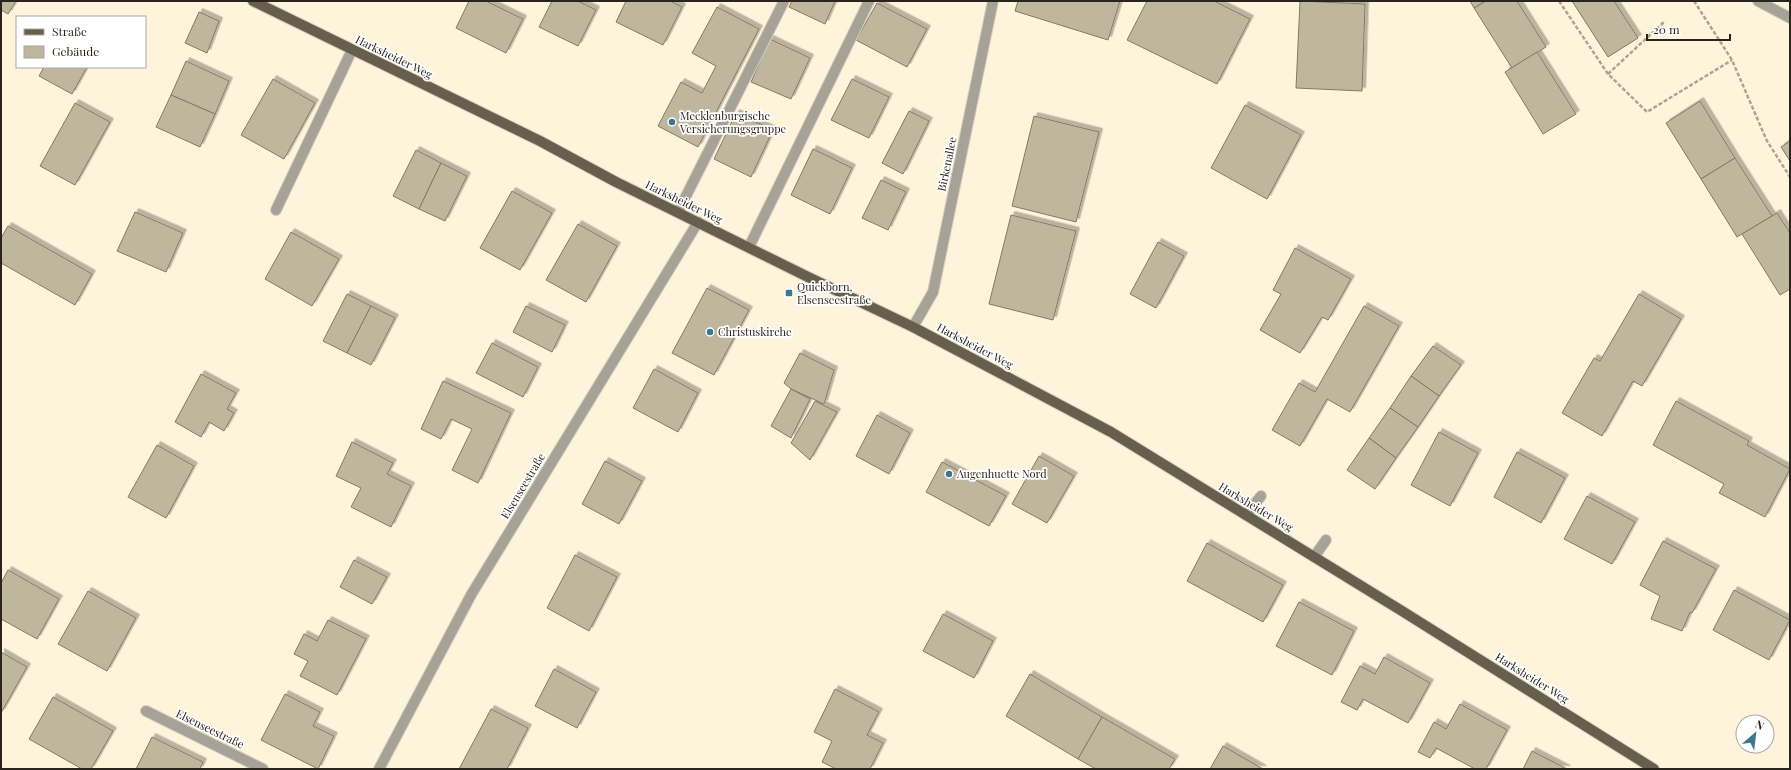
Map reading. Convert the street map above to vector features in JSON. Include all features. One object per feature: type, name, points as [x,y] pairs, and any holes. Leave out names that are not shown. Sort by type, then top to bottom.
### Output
[{"type":"main road","name":"Harksheider Weg","points":[[253,1],[540,141],[616,182],[806,276],[913,327],[1111,432],[1654,769]]},
{"type":"street","points":[[678,212],[784,1]]},
{"type":"street","points":[[749,247],[869,1]]},
{"type":"street","name":"Birkenallee","points":[[913,327],[933,292],[993,1]]},
{"type":"street","points":[[1758,1],[1790,18]]},
{"type":"street","points":[[276,210],[352,50]]},
{"type":"street","name":"Elsenseestraße","points":[[379,769],[471,595],[698,222]]},
{"type":"street","points":[[1246,515],[1261,496]]},
{"type":"street","points":[[1314,557],[1326,540]]},
{"type":"street","name":"Elsenseestraße","points":[[146,711],[263,769]]},
{"type":"path","points":[[1559,1],[1608,74],[1647,112],[1732,60]]},
{"type":"path","points":[[1694,1],[1732,60],[1767,141],[1790,177]]},
{"type":"path","points":[[1608,74],[1664,22]]},
{"type":"building","points":[[1,1],[16,1],[8,14],[1,10]]},
{"type":"building","points":[[469,1],[486,1],[523,19],[506,53],[456,28]]},
{"type":"building","points":[[552,1],[578,1],[596,10],[578,46],[539,27]]},
{"type":"building","points":[[626,1],[670,1],[682,7],[663,45],[616,22]]},
{"type":"building","points":[[792,1],[835,1],[825,24],[789,7]]},
{"type":"building","points":[[1018,1],[1120,1],[1108,40],[1015,11]]},
{"type":"building","points":[[1147,1],[1214,1],[1250,19],[1217,84],[1127,40]]},
{"type":"building","points":[[1300,1],[1365,4],[1362,91],[1296,88]]},
{"type":"building","points":[[1470,1],[1486,1],[1474,8]]},
{"type":"building","points":[[1486,1],[1517,1],[1546,47],[1512,68],[1474,8]]},
{"type":"building","points":[[1572,1],[1614,1],[1638,38],[1608,57]]},
{"type":"building","points":[[877,3],[927,29],[907,67],[856,40]]},
{"type":"building","points":[[717,7],[759,29],[698,147],[658,126],[681,82],[702,93],[716,66],[692,53]]},
{"type":"building","points":[[199,12],[219,21],[207,53],[185,43]]},
{"type":"building","points":[[770,39],[810,58],[791,99],[751,82]]},
{"type":"building","points":[[1537,52],[1576,114],[1543,134],[1505,72]]},
{"type":"building","points":[[186,61],[229,81],[215,114],[171,95]]},
{"type":"building","points":[[43,68],[86,68],[72,94],[39,76]]},
{"type":"building","points":[[273,79],[315,103],[284,159],[241,135]]},
{"type":"building","points":[[852,79],[889,97],[869,138],[831,120]]},
{"type":"building","points":[[171,95],[215,114],[200,147],[156,127]]},
{"type":"building","points":[[1700,101],[1735,158],[1701,179],[1666,123]]},
{"type":"building","points":[[75,103],[110,122],[75,185],[40,166]]},
{"type":"building","points":[[1245,105],[1301,135],[1267,199],[1211,168]]},
{"type":"building","points":[[909,111],[929,121],[903,174],[882,163]]},
{"type":"building","points":[[736,113],[773,130],[751,177],[714,159]]},
{"type":"building","points":[[1034,116],[1099,132],[1076,222],[1012,206]]},
{"type":"building","points":[[1790,141],[1790,161],[1781,147]]},
{"type":"building","points":[[813,149],[852,168],[830,214],[791,195]]},
{"type":"building","points":[[416,150],[441,163],[419,209],[393,196]]},
{"type":"building","points":[[1735,158],[1772,216],[1737,237],[1701,179]]},
{"type":"building","points":[[441,163],[467,176],[445,221],[419,209]]},
{"type":"building","points":[[881,180],[906,192],[888,230],[862,218]]},
{"type":"building","points":[[512,191],[552,213],[520,270],[480,248]]},
{"type":"building","points":[[135,212],[183,233],[166,272],[117,251]]},
{"type":"building","points":[[1777,213],[1790,233],[1790,289],[1780,295],[1742,234]]},
{"type":"building","points":[[1011,215],[1076,231],[1053,320],[989,304]]},
{"type":"building","points":[[578,224],[617,246],[586,302],[546,280]]},
{"type":"building","points":[[8,226],[92,274],[75,305],[1,263],[1,238]]},
{"type":"building","points":[[291,232],[339,259],[312,306],[265,279]]},
{"type":"building","points":[[1158,242],[1184,256],[1156,308],[1130,294]]},
{"type":"building","points":[[1295,248],[1351,279],[1328,320],[1322,317],[1300,353],[1260,330],[1281,294],[1273,290]]},
{"type":"building","name":"Christuskirche","points":[[707,288],[749,310],[714,375],[672,353]]},
{"type":"building","points":[[347,294],[371,306],[347,353],[323,341]]},
{"type":"building","points":[[1639,294],[1681,319],[1642,386],[1633,381],[1602,436],[1562,413],[1594,358],[1600,361]]},
{"type":"building","points":[[371,306],[395,318],[371,365],[347,353]]},
{"type":"building","points":[[526,306],[565,325],[552,352],[513,332]]},
{"type":"building","points":[[1364,306],[1399,326],[1350,412],[1327,399],[1300,446],[1272,430],[1299,383],[1315,392]]},
{"type":"building","points":[[492,343],[538,367],[523,397],[476,373]]},
{"type":"building","points":[[1433,346],[1461,365],[1439,396],[1411,376]]},
{"type":"building","points":[[800,353],[834,370],[824,404],[791,389],[784,383]]},
{"type":"building","points":[[654,369],[698,393],[678,432],[633,408]]},
{"type":"building","points":[[201,374],[236,393],[227,409],[234,413],[224,431],[209,422],[201,437],[175,422]]},
{"type":"building","points":[[1411,376],[1439,396],[1418,427],[1390,408]]},
{"type":"building","points":[[443,381],[511,413],[478,483],[452,470],[472,429],[451,419],[441,439],[421,429]]},
{"type":"building","points":[[791,389],[810,399],[791,438],[771,426]]},
{"type":"building","points":[[815,401],[837,412],[810,460],[791,443]]},
{"type":"building","points":[[1676,401],[1749,441],[1747,445],[1790,469],[1765,517],[1719,493],[1724,484],[1653,445]]},
{"type":"building","points":[[1390,408],[1418,427],[1396,458],[1369,438]]},
{"type":"building","points":[[877,415],[910,433],[889,474],[856,456]]},
{"type":"building","points":[[1439,432],[1478,453],[1450,506],[1411,485]]},
{"type":"building","points":[[1369,438],[1396,458],[1375,489],[1347,470]]},
{"type":"building","points":[[352,442],[393,463],[387,474],[411,486],[391,527],[351,507],[361,488],[336,476]]},
{"type":"building","points":[[157,445],[194,466],[166,518],[128,497]]},
{"type":"building","points":[[1517,452],[1565,478],[1541,523],[1494,497]]},
{"type":"building","points":[[1039,456],[1074,476],[1047,523],[1012,504]]},
{"type":"building","points":[[605,461],[642,481],[619,524],[582,504]]},
{"type":"building","points":[[942,462],[1006,496],[989,526],[926,492]]},
{"type":"building","points":[[1587,496],[1635,522],[1612,564],[1564,539]]},
{"type":"building","points":[[1663,541],[1716,569],[1692,613],[1690,612],[1682,631],[1651,619],[1660,596],[1640,585]]},
{"type":"building","points":[[1207,543],[1283,585],[1263,622],[1187,581]]},
{"type":"building","points":[[575,555],[617,577],[589,631],[547,608]]},
{"type":"building","points":[[354,560],[387,577],[372,604],[340,587]]},
{"type":"building","points":[[8,570],[59,599],[37,639],[1,619],[1,583]]},
{"type":"building","points":[[1734,590],[1790,620],[1769,660],[1713,630]]},
{"type":"building","points":[[88,591],[136,618],[107,671],[58,644]]},
{"type":"building","points":[[1299,602],[1354,631],[1332,675],[1276,646]]},
{"type":"building","points":[[943,614],[993,641],[974,678],[923,651]]},
{"type":"building","points":[[328,620],[366,639],[337,695],[300,676],[308,661],[294,654],[304,634],[317,641]]},
{"type":"building","points":[[1,652],[27,667],[1,713]]},
{"type":"building","points":[[1384,657],[1430,683],[1408,723],[1363,699],[1357,710],[1341,702],[1360,666],[1375,674]]},
{"type":"building","points":[[554,669],[596,692],[577,728],[535,706]]},
{"type":"building","points":[[1030,674],[1102,717],[1078,759],[1006,716]]},
{"type":"building","points":[[835,689],[879,712],[867,735],[883,743],[870,769],[836,769],[822,762],[832,741],[814,732]]},
{"type":"building","points":[[285,694],[320,712],[313,726],[334,736],[318,769],[261,740]]},
{"type":"building","points":[[53,697],[113,731],[91,769],[82,769],[29,739]]},
{"type":"building","points":[[1460,704],[1507,730],[1486,769],[1475,769],[1436,748],[1430,758],[1418,752],[1434,722],[1446,729]]},
{"type":"building","points":[[491,709],[528,728],[507,769],[459,769]]},
{"type":"building","points":[[1102,717],[1175,759],[1169,769],[1096,769],[1078,759]]},
{"type":"building","points":[[152,737],[203,762],[200,769],[136,769]]},
{"type":"building","points":[[1223,746],[1263,769],[1210,769]]},
{"type":"building","points":[[1532,751],[1567,769],[1523,769]]},
{"type":"place","name":"Mecklenburgische Versicherungsgruppe","points":[[672,122]]},
{"type":"place","name":"Quickborn, Elsenseestraße","points":[[789,293]]},
{"type":"place","name":"Christuskirche","points":[[710,332]]},
{"type":"place","name":"Augenhuette Nord","points":[[949,474]]}]
